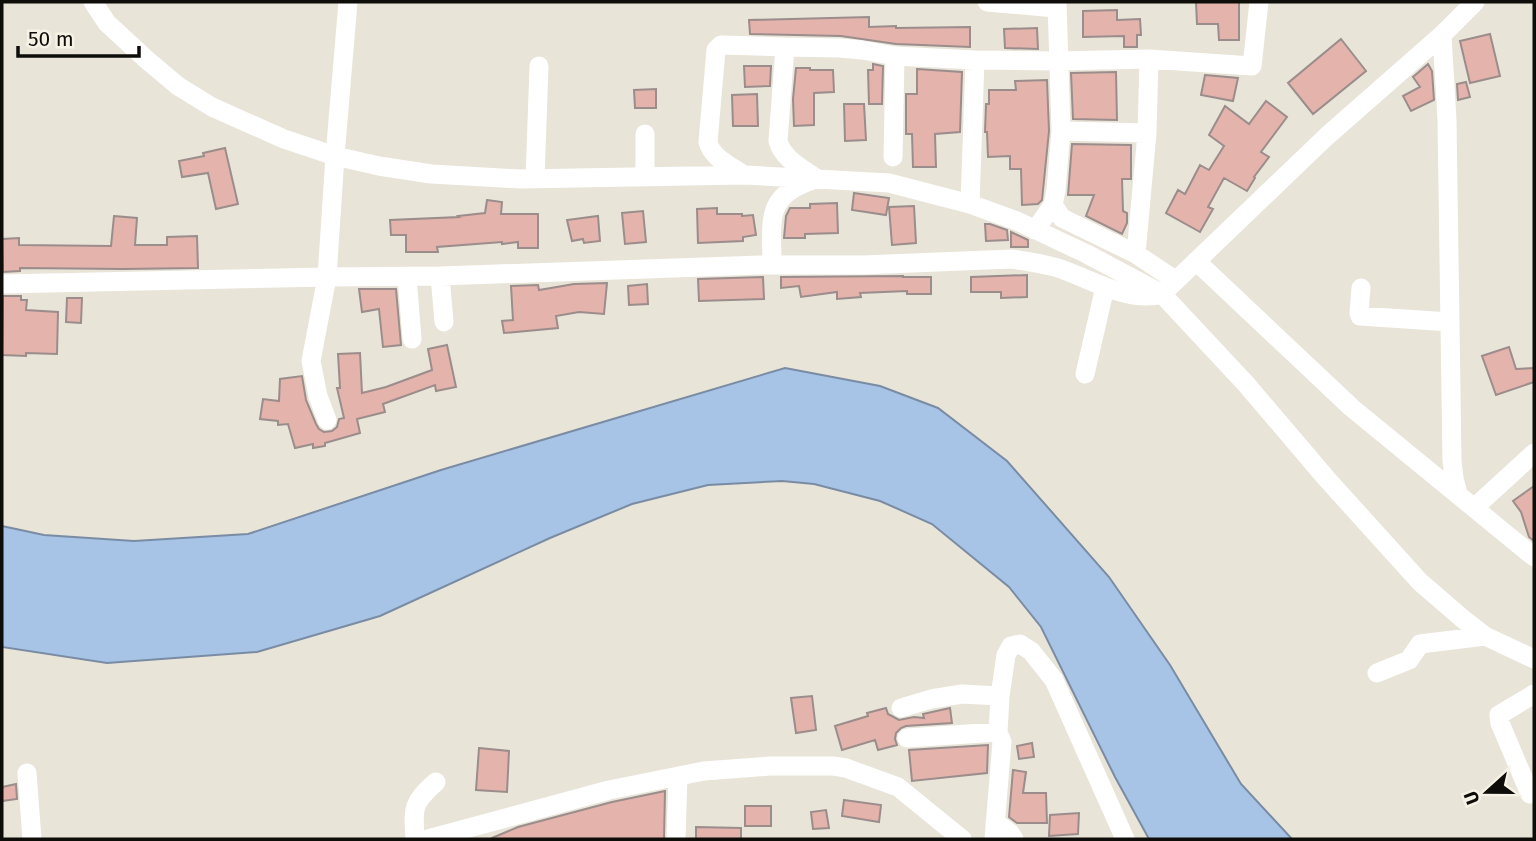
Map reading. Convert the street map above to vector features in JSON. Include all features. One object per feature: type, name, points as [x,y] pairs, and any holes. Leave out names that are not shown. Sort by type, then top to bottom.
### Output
[{"type":"street","points":[[93,2],[107,23],[178,86],[212,107],[272,134],[335,156],[431,174],[535,179],[744,175],[889,183],[970,204],[1168,287]]},
{"type":"street","points":[[327,420],[318,396],[311,361],[327,276],[348,2]]},
{"type":"street","points":[[987,2],[1056,5],[1061,131],[1056,190],[1053,205],[1035,230]]},
{"type":"street","points":[[744,175],[709,148],[716,50],[721,45],[862,50],[895,56],[975,61],[1149,59],[1252,66],[1259,2]]},
{"type":"street","points":[[2,284],[327,276],[407,277],[1012,259],[1060,268],[1105,287],[1150,297],[1168,287],[1327,136],[1442,35],[1473,3]]},
{"type":"street","points":[[1442,35],[1447,120],[1452,461],[1458,494]]},
{"type":"street","points":[[785,47],[778,141],[785,156],[817,178]]},
{"type":"street","points":[[893,158],[895,56]]},
{"type":"street","points":[[1136,254],[1147,133],[1149,59]]},
{"type":"street","points":[[970,204],[975,61]]},
{"type":"street","points":[[535,179],[539,66]]},
{"type":"street","points":[[1061,131],[1147,133]]},
{"type":"street","points":[[645,134],[645,177]]},
{"type":"street","points":[[772,265],[772,215],[777,204],[797,185],[817,178]]},
{"type":"street","points":[[1053,205],[1062,218],[1136,254],[1168,287],[1326,478],[1420,582],[1485,636],[1534,659]]},
{"type":"street","points":[[1196,261],[1352,408],[1534,557]]},
{"type":"street","points":[[440,276],[444,322]]},
{"type":"street","points":[[407,277],[412,339]]},
{"type":"street","points":[[1085,373],[1105,287]]},
{"type":"street","points":[[1361,288],[1360,316],[1450,322]]},
{"type":"street","points":[[1474,508],[1533,456]]},
{"type":"street","points":[[1377,673],[1409,660],[1420,644],[1485,636]]},
{"type":"street","points":[[1014,839],[1010,833],[994,831],[1002,742],[998,732],[1000,696],[1006,655],[1011,646],[1020,644],[1031,651],[1054,680],[1125,839]]},
{"type":"street","points":[[901,708],[961,694],[1000,696]]},
{"type":"street","points":[[1530,794],[1499,715],[1534,694]]},
{"type":"street","points":[[907,737],[998,732]]},
{"type":"street","points":[[434,839],[609,790],[719,769],[770,766],[846,768],[898,788],[962,839]]},
{"type":"street","points":[[27,773],[32,839]]},
{"type":"street","points":[[676,839],[678,776]]},
{"type":"street","points":[[415,839],[416,802],[436,782]]},
{"type":"water","points":[[785,368],[880,386],[938,408],[1007,461],[1109,577],[1170,665],[1241,784],[1292,839],[1149,839],[1115,777],[1041,627],[1009,587],[932,524],[880,501],[814,484],[782,481],[708,485],[632,504],[550,538],[380,616],[257,652],[107,663],[2,647],[2,526],[44,535],[134,541],[248,534],[441,470]]},
{"type":"building","points":[[1196,2],[1239,2],[1239,40],[1219,40],[1218,24],[1197,24]]},
{"type":"building","points":[[1117,10],[1117,20],[1140,19],[1141,35],[1137,35],[1137,47],[1124,47],[1124,36],[1083,37],[1083,11]]},
{"type":"building","points":[[869,17],[869,27],[970,27],[970,47],[896,44],[841,36],[750,34],[749,20]]},
{"type":"building","points":[[1037,28],[1038,49],[1005,48],[1004,29]]},
{"type":"building","points":[[1490,34],[1500,76],[1470,83],[1460,41]]},
{"type":"building","points":[[1341,39],[1366,71],[1313,114],[1288,83]]},
{"type":"building","points":[[873,64],[883,66],[882,104],[869,104],[868,70],[873,70]]},
{"type":"building","points":[[1428,64],[1432,71],[1434,100],[1411,111],[1403,96],[1420,87],[1413,77]]},
{"type":"building","points":[[744,66],[771,66],[770,86],[745,87]]},
{"type":"building","points":[[796,68],[833,70],[834,92],[814,93],[814,125],[794,126]]},
{"type":"building","points":[[917,69],[962,72],[960,132],[935,134],[936,167],[913,167],[912,134],[906,134],[906,94],[917,94]]},
{"type":"building","points":[[1116,72],[1117,120],[1073,119],[1071,73]]},
{"type":"building","points":[[1205,75],[1238,78],[1233,101],[1201,95]]},
{"type":"building","points":[[1047,80],[1049,131],[1042,200],[1038,204],[1022,205],[1021,169],[1010,169],[1010,156],[988,157],[986,104],[989,104],[989,90],[1016,90],[1015,81]]},
{"type":"building","points":[[1466,82],[1470,97],[1458,100],[1457,84]]},
{"type":"building","points":[[656,89],[656,108],[635,108],[634,90]]},
{"type":"building","points":[[757,94],[758,126],[733,126],[732,95]]},
{"type":"building","points":[[1266,101],[1287,117],[1261,152],[1269,157],[1247,191],[1224,178],[1208,207],[1213,209],[1200,232],[1166,213],[1178,190],[1185,194],[1200,165],[1209,170],[1224,146],[1209,135],[1225,106],[1249,124]]},
{"type":"building","points":[[844,104],[864,104],[866,140],[845,141]]},
{"type":"building","points":[[1072,144],[1131,145],[1131,179],[1122,179],[1123,211],[1127,213],[1127,223],[1122,234],[1086,216],[1094,195],[1068,195]]},
{"type":"building","points":[[225,148],[238,204],[216,209],[208,173],[182,177],[179,161]]},
{"type":"building","points":[[854,193],[889,198],[886,215],[852,210]]},
{"type":"building","points":[[487,200],[502,202],[501,214],[538,214],[538,248],[518,248],[518,242],[502,242],[437,247],[438,252],[406,252],[406,235],[391,235],[390,220],[485,213]]},
{"type":"building","points":[[837,203],[838,233],[784,238],[786,216],[790,208],[810,208],[810,204]]},
{"type":"building","points":[[914,206],[916,243],[892,245],[889,207]]},
{"type":"building","points":[[717,208],[717,214],[753,215],[756,235],[743,237],[743,241],[698,243],[697,209]]},
{"type":"building","points":[[643,211],[646,242],[625,244],[622,213]]},
{"type":"building","points":[[114,216],[137,218],[135,245],[167,245],[167,237],[197,236],[198,268],[20,268],[20,271],[3,272],[2,239],[19,238],[19,245],[111,246]]},
{"type":"building","points":[[598,216],[600,241],[572,241],[567,220]]},
{"type":"building","points":[[985,224],[1007,230],[1008,240],[986,241]]},
{"type":"building","points":[[1011,232],[1028,240],[1028,247],[1011,247]]},
{"type":"building","points":[[1027,275],[1027,297],[1001,298],[1001,292],[971,292],[971,277]]},
{"type":"building","points":[[763,277],[764,299],[699,301],[698,279]]},
{"type":"building","points":[[781,277],[931,277],[931,294],[907,294],[907,291],[860,293],[861,297],[837,299],[837,292],[801,297],[799,286],[781,288]]},
{"type":"building","points":[[607,283],[604,314],[579,312],[556,316],[558,328],[504,333],[502,321],[513,320],[511,286],[538,285],[539,290],[574,284]]},
{"type":"building","points":[[647,284],[648,304],[629,305],[628,286]]},
{"type":"building","points":[[359,289],[396,289],[401,345],[383,347],[379,309],[362,312]]},
{"type":"building","points":[[3,296],[21,296],[21,300],[27,300],[26,310],[58,312],[57,354],[2,355]]},
{"type":"building","points":[[67,298],[82,298],[81,323],[66,322]]},
{"type":"building","points":[[447,345],[456,387],[436,391],[435,385],[383,404],[385,412],[357,419],[360,433],[325,443],[325,446],[313,448],[313,444],[295,448],[288,424],[278,425],[278,421],[260,419],[263,399],[279,401],[280,379],[302,376],[306,400],[316,424],[324,432],[332,431],[337,427],[339,419],[344,418],[337,388],[340,388],[338,354],[360,353],[362,393],[432,370],[428,349]]},
{"type":"building","points":[[1509,347],[1516,369],[1534,368],[1534,382],[1496,395],[1482,356]]},
{"type":"building","points":[[1534,486],[1534,541],[1529,537],[1521,512],[1513,501]]},
{"type":"building","points":[[812,696],[816,730],[796,733],[791,698]]},
{"type":"building","points":[[886,708],[888,714],[899,720],[924,718],[923,714],[950,708],[952,723],[906,726],[896,733],[897,745],[878,750],[875,740],[842,750],[835,726]]},
{"type":"building","points":[[1032,743],[1034,757],[1019,759],[1017,746]]},
{"type":"building","points":[[988,745],[987,773],[912,781],[909,750]]},
{"type":"building","points":[[479,748],[509,751],[507,792],[476,790]]},
{"type":"building","points":[[1013,770],[1026,772],[1023,793],[1046,793],[1047,823],[1017,823],[1009,817]]},
{"type":"building","points":[[16,784],[17,799],[2,801],[2,787]]},
{"type":"building","points":[[665,791],[664,839],[492,839],[518,827]]},
{"type":"building","points":[[844,800],[881,805],[879,822],[842,816]]},
{"type":"building","points":[[745,806],[771,806],[771,826],[745,826]]},
{"type":"building","points":[[826,810],[829,828],[813,829],[811,812]]},
{"type":"building","points":[[1079,813],[1078,834],[1049,836],[1050,815]]},
{"type":"building","points":[[696,827],[741,828],[741,839],[696,839]]}]
